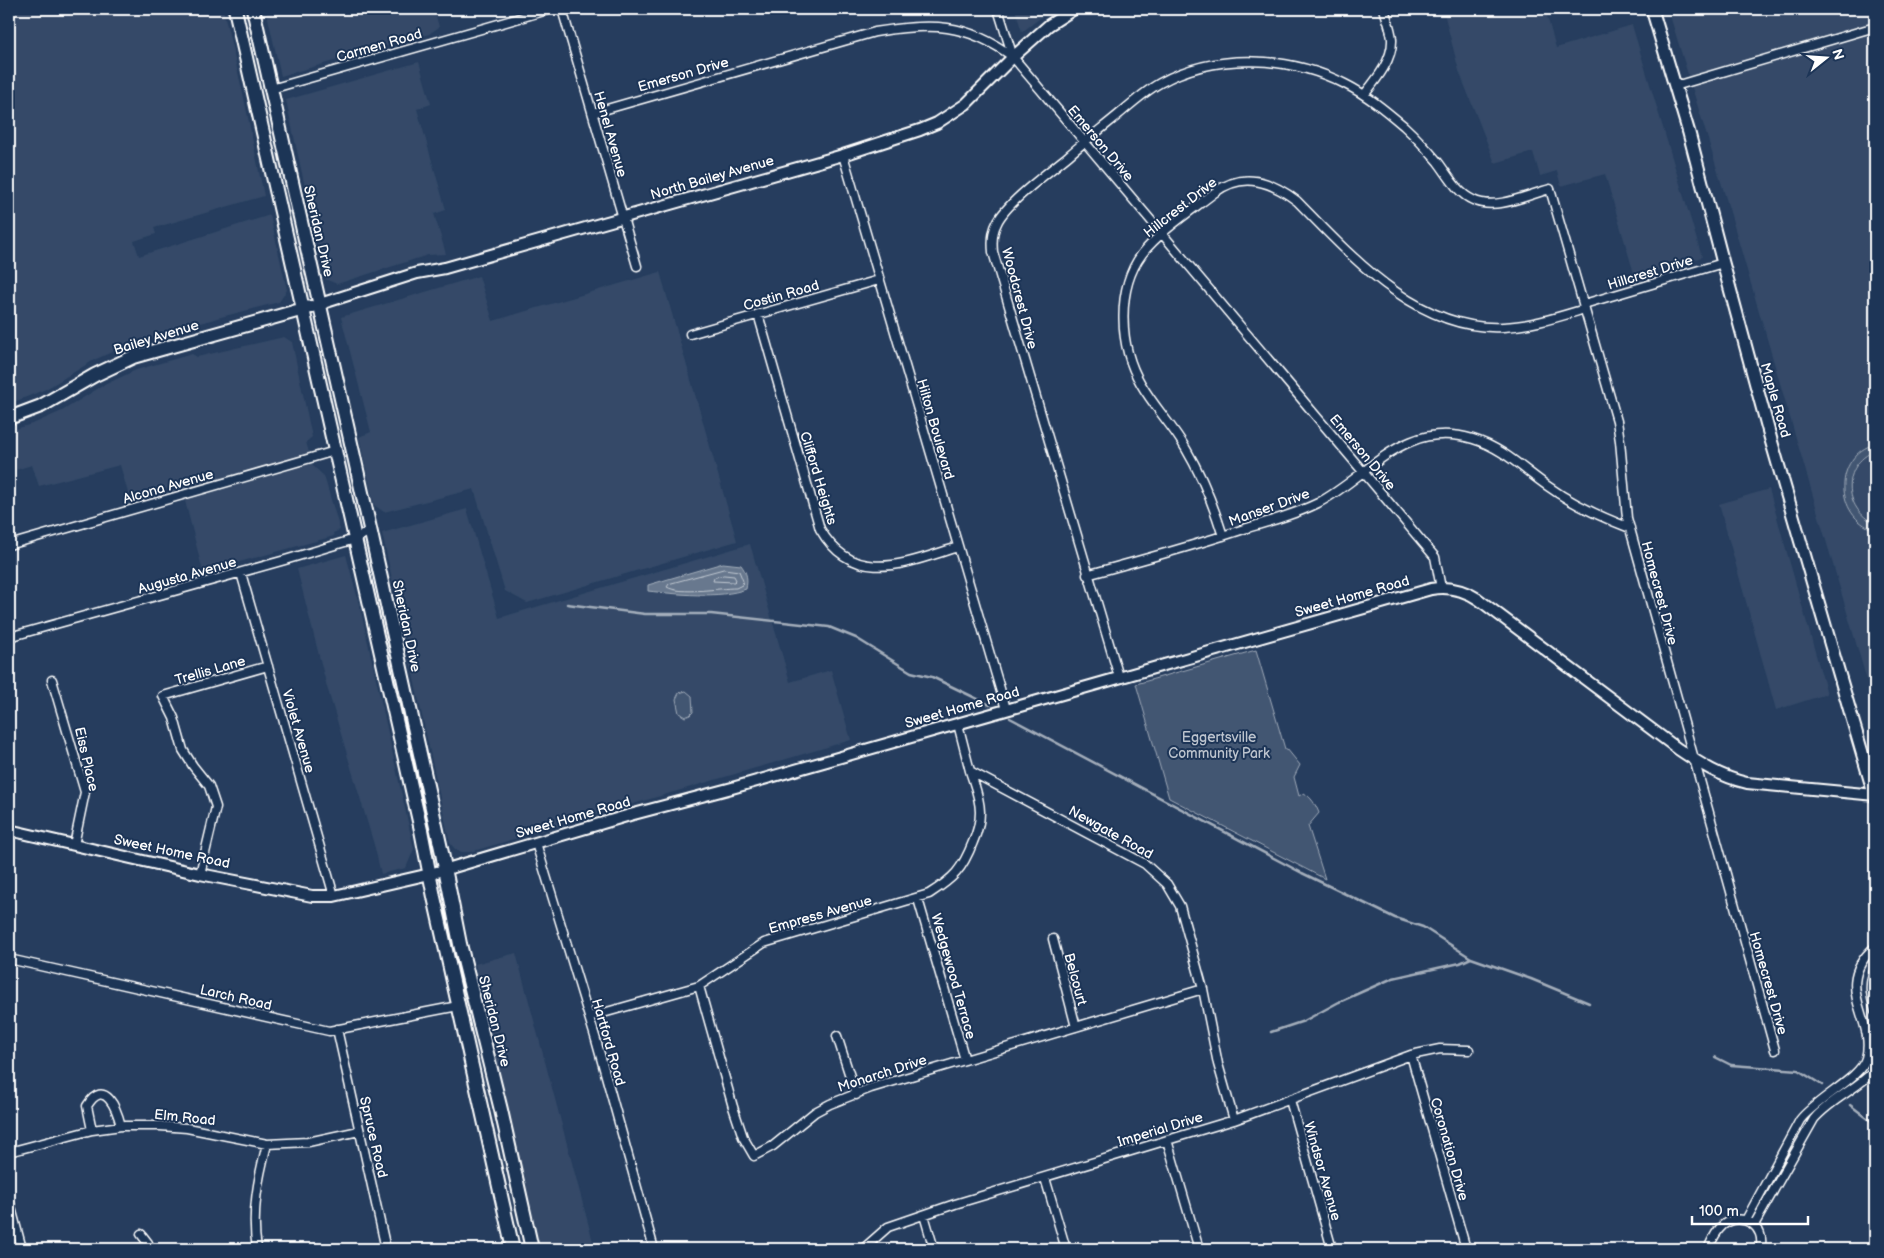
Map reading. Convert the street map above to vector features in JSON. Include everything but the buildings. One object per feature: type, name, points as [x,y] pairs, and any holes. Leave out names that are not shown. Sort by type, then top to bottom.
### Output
[{"type":"main road","points":[[235,9],[513,1249]]},
{"type":"main road","name":"Sheridan Drive","points":[[253,9],[320,304],[465,966],[499,1101],[532,1249]]},
{"type":"main road","name":"Maple Road","points":[[1652,9],[1710,209],[1722,263],[1772,440],[1875,796]]},
{"type":"main road","name":"Bailey Avenue","points":[[9,418],[46,404],[125,360],[320,304]]},
{"type":"street","name":"Carmen Road","points":[[271,89],[551,9]]},
{"type":"street","name":"Henel Avenue","points":[[562,9],[636,266]]},
{"type":"street","points":[[998,9],[1013,57]]},
{"type":"street","name":"North Bailey Avenue","points":[[320,304],[417,273],[446,268],[904,136],[937,123],[966,104],[1013,57],[1049,26],[1074,9]]},
{"type":"street","points":[[1364,95],[1381,72],[1391,50],[1391,33],[1384,9]]},
{"type":"street","name":"Emerson Drive","points":[[592,113],[859,35],[912,26],[945,28],[992,42],[1013,57],[1435,557],[1441,588]]},
{"type":"street","points":[[1675,86],[1875,27]]},
{"type":"street","name":"Woodcrest Drive","points":[[1119,677],[1087,575],[993,252],[992,240],[997,222],[1002,214],[1084,142],[1146,92],[1173,76],[1204,67],[1249,62],[1291,65],[1325,75],[1364,95],[1408,130],[1438,162],[1464,195],[1473,201],[1482,203],[1501,203]]},
{"type":"street","name":"Hilton Boulevard","points":[[843,155],[1006,710]]},
{"type":"street","name":"Hillcrest Drive","points":[[1222,536],[1213,508],[1187,450],[1140,384],[1127,347],[1124,316],[1126,290],[1142,255],[1162,235],[1225,186],[1242,181],[1264,182],[1274,186],[1297,201],[1363,266],[1386,285],[1429,310],[1451,319],[1482,326],[1508,327],[1546,321],[1722,263]]},
{"type":"street","name":"Homecrest Drive","points":[[1501,203],[1550,189],[1616,421],[1620,441],[1625,509],[1775,1050]]},
{"type":"street","name":"Costin Road","points":[[690,334],[879,280]]},
{"type":"street","name":"Clifford Heights","points":[[758,314],[820,529],[831,545],[857,562],[883,567],[958,547]]},
{"type":"street","name":"Manser Drive","points":[[1087,575],[1301,511],[1336,492],[1395,448],[1420,438],[1448,435],[1472,438],[1500,450],[1549,487],[1581,507],[1630,528]]},
{"type":"street","name":"Alcona Avenue","points":[[9,545],[335,451]]},
{"type":"street","name":"Augusta Avenue","points":[[9,637],[241,573],[355,539],[370,531]]},
{"type":"street","name":"Violet Avenue","points":[[241,573],[334,896]]},
{"type":"street","name":"Sweet Home Road","points":[[9,830],[200,874],[312,896],[334,896],[445,870],[1119,677],[1431,589],[1441,588],[1462,591],[1478,599],[1693,759],[1721,774],[1747,783],[1875,796]]},
{"type":"street","name":"Trellis Lane","points":[[200,874],[216,807],[209,786],[183,750],[174,718],[163,696],[268,666]]},
{"type":"street","name":"Eiss Place","points":[[52,680],[85,792],[74,845]]},
{"type":"street","points":[[958,724],[970,771]]},
{"type":"street","name":"Empress Avenue","points":[[589,1017],[699,986],[764,944],[918,899],[929,894],[946,883],[965,863],[976,834],[980,813],[979,801],[970,771]]},
{"type":"street","name":"Newgate Road","points":[[970,771],[1133,857],[1156,873],[1174,894],[1180,906],[1203,989],[1218,1064],[1234,1120]]},
{"type":"street","name":"Hartford Road","points":[[536,843],[589,1017],[654,1249]]},
{"type":"street","name":"Wedgewood Terrace","points":[[918,899],[965,1060]]},
{"type":"street","name":"Belcourt","points":[[1053,939],[1076,1027]]},
{"type":"street","points":[[1746,1220],[1800,1120],[1816,1103],[1856,1074],[1866,1060],[1868,1041],[1858,1003],[1855,982],[1861,964],[1875,947]]},
{"type":"street","name":"Larch Road","points":[[9,959],[329,1031],[458,1006]]},
{"type":"street","points":[[1875,969],[1870,988],[1875,1011]]},
{"type":"street","name":"Monarch Drive","points":[[699,986],[733,1107],[743,1137],[754,1156],[773,1146],[816,1112],[830,1104],[856,1094],[1203,989]]},
{"type":"street","name":"Spruce Road","points":[[337,1030],[386,1249]]},
{"type":"street","points":[[838,1036],[856,1094]]},
{"type":"street","name":"Imperial Drive","points":[[863,1249],[888,1227],[1234,1120],[1411,1055],[1440,1049],[1469,1050]]},
{"type":"street","name":"Coronation Drive","points":[[1411,1055],[1466,1249]]},
{"type":"street","points":[[1754,1224],[1820,1112],[1862,1083],[1875,1070]]},
{"type":"street","points":[[1839,1086],[1845,1095]]},
{"type":"street","points":[[92,1130],[87,1106],[91,1100],[99,1095],[111,1099],[121,1126]]},
{"type":"street","name":"Windsor Avenue","points":[[1290,1100],[1332,1249]]},
{"type":"street","name":"Elm Road","points":[[9,1152],[92,1130],[121,1126],[187,1128],[267,1144],[308,1142],[359,1130]]},
{"type":"street","points":[[1167,1140],[1199,1249]]},
{"type":"street","points":[[258,1249],[254,1216],[256,1193],[267,1144]]},
{"type":"street","points":[[1045,1178],[1066,1249]]},
{"type":"street","points":[[9,1200],[22,1249]]},
{"type":"street","points":[[924,1215],[934,1249]]},
{"type":"street","points":[[1708,1249],[1718,1230],[1723,1225],[1732,1221],[1746,1220],[1754,1224],[1761,1241],[1760,1249]]},
{"type":"street","points":[[141,1234],[148,1243],[149,1249]]},
{"type":"shaded area","points":[[9,9],[223,9],[264,196],[154,228],[156,234],[134,241],[139,256],[270,215],[287,290],[279,302],[217,318],[121,348],[94,360],[46,389],[9,404]]},
{"type":"shaded area","points":[[266,9],[434,9],[439,27],[429,34],[281,76]]},
{"type":"shaded area","points":[[1015,9],[1052,9],[1022,32]]},
{"type":"shaded area","points":[[1443,9],[1545,9],[1556,48],[1632,25],[1702,257],[1635,277],[1605,174],[1561,186],[1557,171],[1540,176],[1533,152],[1495,163],[1459,71]]},
{"type":"shaded area","points":[[1668,9],[1875,9],[1875,708],[1725,195]]},
{"type":"shaded area","points":[[419,62],[431,104],[417,109],[446,210],[434,214],[446,254],[428,255],[337,284],[325,279],[286,100]]},
{"type":"shaded area","points":[[660,272],[737,541],[527,603],[505,591],[474,489],[384,512],[374,505],[359,437],[371,432],[341,317],[479,276],[493,321]]},
{"type":"shaded area","points":[[284,337],[292,342],[312,437],[306,442],[313,466],[324,476],[340,530],[333,533],[334,536],[203,572],[181,485],[130,500],[120,465],[39,486],[32,465],[12,471],[9,457],[9,431],[35,423],[62,411],[102,386],[136,370],[192,354],[197,357]]},
{"type":"shaded area","points":[[1769,489],[1827,694],[1776,710],[1719,504]]},
{"type":"shaded area","points":[[467,509],[499,618],[750,544],[790,682],[831,670],[851,740],[470,852],[462,852],[455,849],[450,843],[382,533]]},
{"type":"shaded area","points":[[346,555],[360,607],[414,849],[406,868],[381,874],[327,687],[297,569]]},
{"type":"shaded area","points":[[516,953],[595,1249],[538,1249],[475,964]]},
{"type":"green space","points":[[1875,444],[1875,451],[1864,457],[1856,466],[1850,487],[1852,498],[1857,508],[1864,517],[1875,523],[1875,530],[1862,523],[1852,513],[1846,500],[1844,487],[1846,473],[1852,461],[1861,451]]},
{"type":"green space","name":"Eggertsville Community Park","points":[[1256,650],[1285,749],[1300,765],[1294,777],[1299,796],[1304,793],[1307,795],[1319,813],[1308,826],[1325,879],[1169,798],[1136,684]]},
{"type":"green space","points":[[686,691],[692,696],[693,712],[685,717],[679,713],[676,699],[679,693]]},
{"type":"water","points":[[723,563],[741,565],[745,571],[746,589],[711,595],[648,591],[648,585]]},
{"type":"waterway","points":[[567,604],[645,614],[711,614],[829,627],[856,638],[911,672],[932,677],[990,705]]},
{"type":"waterway","points":[[1010,718],[1302,873],[1395,918],[1423,927],[1471,958],[1531,979],[1589,1003]]},
{"type":"waterway","points":[[1271,1032],[1304,1021],[1339,1002],[1393,978],[1460,963],[1471,958]]},
{"type":"waterway","points":[[1715,1057],[1731,1065],[1798,1070],[1822,1085]]},
{"type":"waterway","points":[[1850,1105],[1875,1124]]}]
